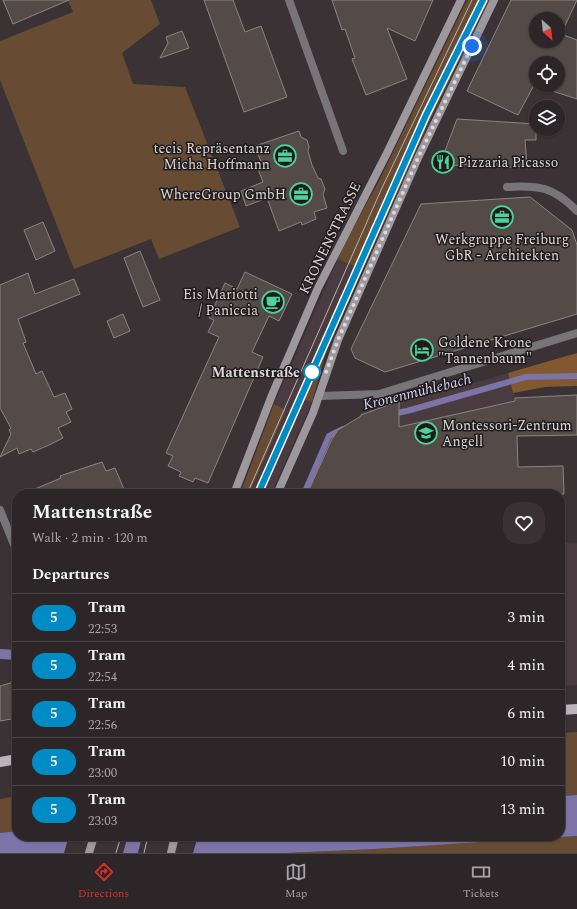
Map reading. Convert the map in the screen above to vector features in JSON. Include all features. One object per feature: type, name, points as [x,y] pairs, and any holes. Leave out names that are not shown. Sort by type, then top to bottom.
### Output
[{"type":"main road","name":"KRONENSTRASSE","points":[[236,489],[272,395],[318,288],[388,153],[461,0]]},
{"type":"main road","points":[[279,489],[313,413],[333,353],[418,158],[494,0]]},
{"type":"main road","points":[[565,710],[577,709]]},
{"type":"main road","points":[[89,853],[93,841]]},
{"type":"main road","points":[[170,853],[174,841]]},
{"type":"street","points":[[289,0],[343,151]]},
{"type":"street","points":[[507,187],[531,185],[551,190],[567,201],[577,211]]},
{"type":"street","points":[[319,396],[379,394],[577,333]]},
{"type":"street","points":[[0,510],[12,540]]},
{"type":"shaded area","points":[[68,0],[151,0],[160,24],[122,53],[133,84],[185,87],[240,227],[159,259],[151,239],[74,269],[0,80],[0,41],[73,12]]},
{"type":"shaded area","points":[[467,0],[489,0],[431,118],[327,349],[312,402],[298,397],[356,267],[338,259],[346,241],[379,181]]},
{"type":"shaded area","points":[[338,259],[356,267],[299,396],[312,402],[273,489],[251,489],[286,410],[274,404]]},
{"type":"shaded area","points":[[577,353],[577,386],[545,387],[513,393],[508,373]]},
{"type":"shaded area","name":"Montessori-Zentrum Angell","points":[[508,373],[515,398],[519,489],[309,489],[332,439],[338,430],[361,416],[360,413],[399,401],[444,392]]},
{"type":"shaded area","points":[[274,404],[286,410],[251,489],[242,489]]},
{"type":"shaded area","points":[[565,543],[577,543],[577,685],[565,686]]},
{"type":"shaded area","points":[[0,649],[12,650],[12,660],[0,659]]},
{"type":"shaded area","points":[[577,732],[577,795],[565,796],[565,733]]},
{"type":"shaded area","points":[[577,795],[577,836],[565,837],[565,796]]},
{"type":"shaded area","points":[[12,797],[12,832],[0,833],[0,799]]},
{"type":"shaded area","points":[[12,832],[12,841],[499,841],[286,853],[0,853],[0,833]]},
{"type":"shaded area","points":[[577,836],[577,853],[286,853],[499,841],[565,841],[565,837]]},
{"type":"pier","points":[[68,841],[127,841],[123,853],[64,853]]},
{"type":"pier","points":[[141,841],[197,841],[193,853],[138,853]]},
{"type":"building","points":[[3,0],[69,0],[13,24]]},
{"type":"building","points":[[204,0],[233,0],[245,32],[261,26],[287,97],[244,112]]},
{"type":"building","points":[[332,0],[433,0],[415,41],[387,28],[407,79],[366,95],[352,59],[355,58],[345,29],[342,30]]},
{"type":"building","points":[[511,0],[577,0],[565,26],[565,12],[529,12],[529,48],[565,48],[565,36],[577,40],[577,99],[556,92],[565,92],[565,56],[529,56],[529,92],[530,92],[518,115],[467,91]]},
{"type":"building","points":[[182,31],[189,48],[160,58],[168,43],[166,37]]},
{"type":"building","points":[[457,119],[529,124],[529,136],[536,136],[536,140],[525,140],[527,166],[497,168],[497,162],[439,167]]},
{"type":"building","points":[[299,131],[301,137],[307,140],[312,165],[318,178],[321,179],[325,189],[323,194],[327,208],[314,212],[316,219],[302,225],[301,222],[279,231],[267,198],[246,206],[241,191],[263,182],[258,169],[263,167],[255,146]]},
{"type":"building","points":[[530,197],[572,230],[577,245],[577,314],[385,372],[355,358],[351,349],[421,204]]},
{"type":"building","points":[[43,222],[55,251],[36,260],[24,230]]},
{"type":"building","points":[[140,251],[160,300],[143,307],[124,258]]},
{"type":"building","points":[[245,272],[292,294],[279,321],[269,316],[252,352],[263,357],[208,483],[195,478],[193,482],[179,476],[181,472],[168,466],[173,456],[166,453],[219,337],[208,332],[214,320],[209,318],[225,283],[237,289]]},
{"type":"building","points":[[28,273],[35,294],[74,279],[80,294],[18,319],[26,342],[23,343],[36,374],[42,371],[54,397],[65,393],[72,409],[66,412],[71,422],[58,428],[63,438],[49,445],[33,452],[31,449],[19,454],[17,448],[0,457],[11,434],[9,430],[11,428],[0,408],[0,285]]},
{"type":"building","points":[[123,314],[130,331],[114,338],[107,321]]},
{"type":"building","name":"Montessori-Zentrum Angell","points":[[577,395],[577,435],[517,436],[518,467],[563,466],[564,489],[309,489],[332,439],[338,430],[361,415],[399,401],[399,427],[515,401],[515,398]]},
{"type":"building","points":[[102,462],[106,471],[115,468],[124,489],[35,489],[61,478],[60,476]]},
{"type":"building","points":[[12,682],[12,719],[0,721],[0,686]]},
{"type":"waterway","name":"Kronenmühlebach","points":[[391,414],[407,411],[526,377],[577,376]]},
{"type":"waterway","name":"Kronenmühlebach","points":[[306,489],[329,436],[343,429]]},
{"type":"tram line","points":[[249,489],[381,190],[472,0]]},
{"type":"tram line","points":[[260,489],[426,115],[483,0]]},
{"type":"tram line","name":"5","points":[[260,489],[390,194],[426,115],[483,0]]},
{"type":"tram line","points":[[116,853],[120,841]]},
{"type":"tram line","points":[[144,853],[147,841]]},
{"type":"place","name":"tecis Repräsentanz Micha Hoffmann","points":[[285,156]]},
{"type":"place","name":"Pizzaria Picasso","points":[[443,162]]},
{"type":"place","name":"WhereGroup GmbH","points":[[301,194]]},
{"type":"place","name":"Werkgruppe Freiburg GbR - Architekten","points":[[502,217]]},
{"type":"place","name":"Eis Mariotti / Paniccia","points":[[273,302]]},
{"type":"place","name":"Goldene Krone \"Tannenbaum\"","points":[[422,350]]},
{"type":"place","name":"Mattenstraße","points":[[312,372]]},
{"type":"place","name":"Montessori-Zentrum Angell","points":[[426,433]]},
{"type":"route","points":[[312,372],[326,372],[338,340],[418,158],[472,46]]}]
